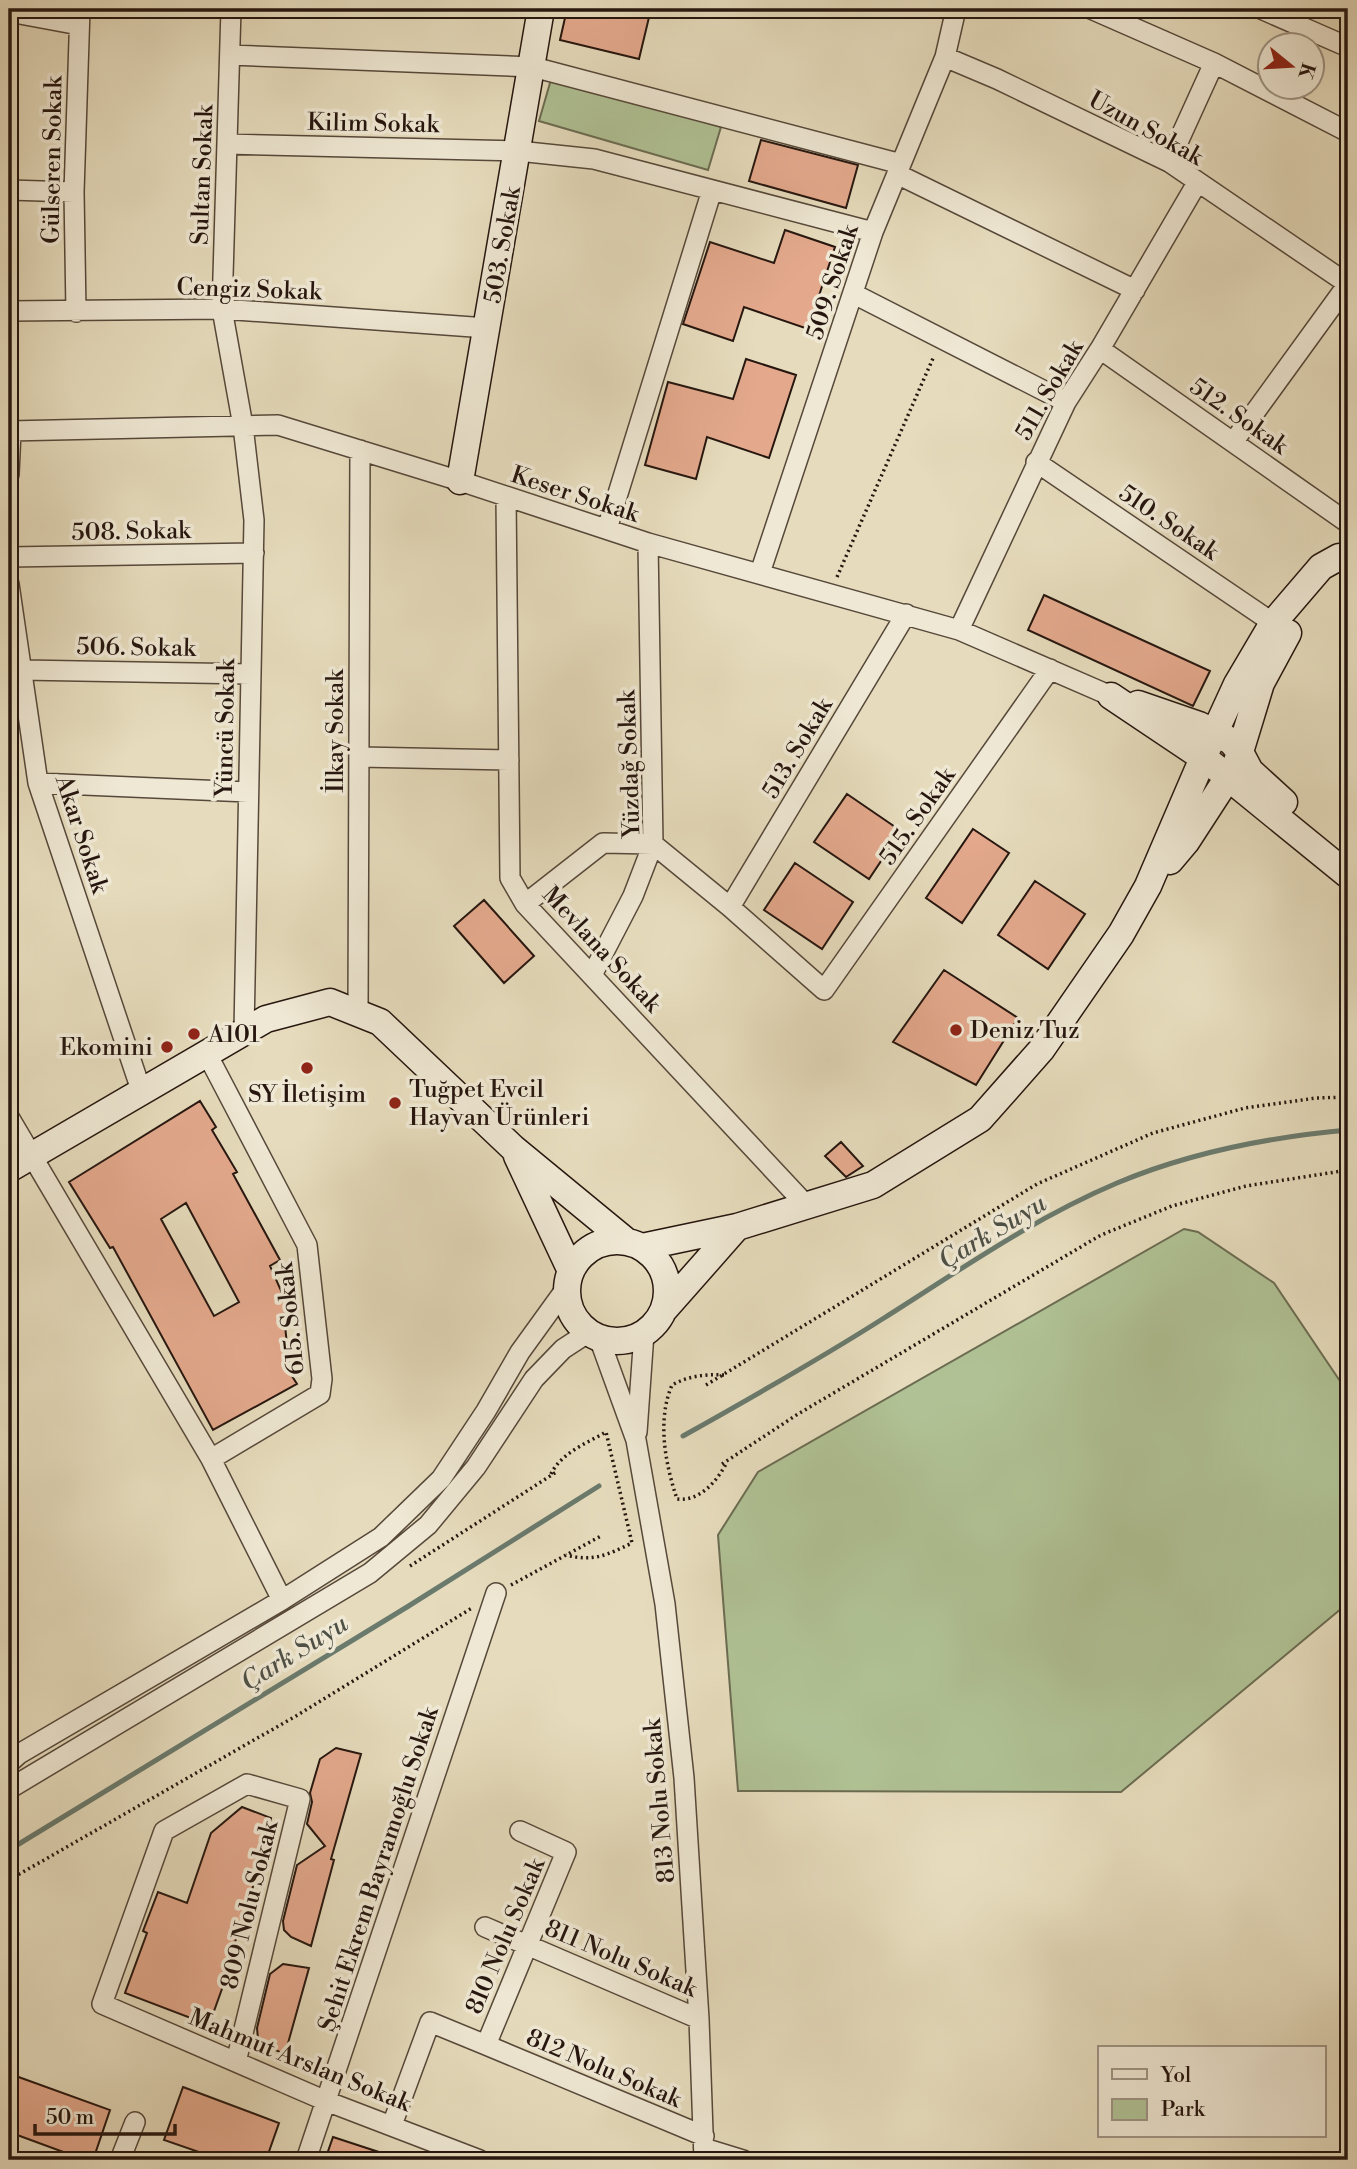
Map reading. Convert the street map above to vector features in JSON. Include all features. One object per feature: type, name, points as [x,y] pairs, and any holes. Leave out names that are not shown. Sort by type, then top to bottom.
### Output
[{"type":"street","name":"Sultan Sokak","points":[[231,9],[222,309],[243,426]]},
{"type":"street","name":"503. Sokak","points":[[460,481],[541,9]]},
{"type":"street","name":"509. Sokak","points":[[760,573],[873,232],[945,57],[956,9]]},
{"type":"street","points":[[1091,9],[1214,63],[1348,132]]},
{"type":"street","points":[[1261,9],[1348,47]]},
{"type":"street","points":[[9,12],[79,17]]},
{"type":"street","name":"Gülseren Sokak","points":[[76,312],[74,192],[79,17]]},
{"type":"street","points":[[230,55],[533,67],[899,169],[1135,290]]},
{"type":"street","name":"Uzun Sokak","points":[[945,57],[997,79],[1169,162],[1348,284]]},
{"type":"street","points":[[1169,162],[1214,63]]},
{"type":"street","name":"Kilim Sokak","points":[[227,144],[518,151],[594,159],[873,232]]},
{"type":"street","name":"511. Sokak","points":[[959,630],[1066,402],[1197,183]]},
{"type":"street","points":[[9,190],[74,192]]},
{"type":"street","points":[[607,529],[712,190]]},
{"type":"street","points":[[1234,441],[1348,284]]},
{"type":"street","points":[[854,294],[1066,402]]},
{"type":"street","name":"Cengiz Sokak","points":[[9,311],[222,309],[487,328]]},
{"type":"street","name":"512. Sokak","points":[[1100,349],[1348,523]]},
{"type":"street","name":"Keser Sokak","points":[[10,431],[278,425],[648,543],[959,630],[1111,696]]},
{"type":"street","name":"Yüncü Sokak","points":[[243,426],[254,520],[244,1031]]},
{"type":"street","points":[[9,474],[10,431]]},
{"type":"street","name":"İlkay Sokak","points":[[358,1013],[360,450]]},
{"type":"street","name":"510. Sokak","points":[[1036,462],[1273,624]]},
{"type":"street","name":"Mevlana Sokak","points":[[506,498],[510,878],[525,904],[807,1206]]},
{"type":"street","name":"Yüzdağ Sokak","points":[[648,543],[653,845],[730,907],[824,990]]},
{"type":"street","name":"508. Sokak","points":[[9,557],[254,553]]},
{"type":"street","points":[[9,1763],[19,1754],[282,1600],[381,1537],[441,1479],[569,1279],[580,1257],[593,1247],[609,1241],[634,1244],[737,1227],[873,1185],[980,1119],[1041,1049],[1121,934],[1148,886],[1237,684],[1273,624],[1321,567],[1345,556]]},
{"type":"street","points":[[1148,886],[1186,842],[1228,778],[1240,752],[1253,706],[1271,663],[1302,612],[1345,556]]},
{"type":"street","name":"Akar Sokak","points":[[9,584],[38,783],[141,1090]]},
{"type":"street","name":"513. Sokak","points":[[730,907],[906,614]]},
{"type":"street","name":"515. Sokak","points":[[824,990],[1050,669]]},
{"type":"street","name":"506. Sokak","points":[[22,670],[251,674]]},
{"type":"street","points":[[1111,696],[1167,713],[1231,741],[1250,771],[1348,858]]},
{"type":"street","points":[[1111,696],[1203,758],[1348,875]]},
{"type":"street","points":[[360,757],[509,760]]},
{"type":"street","points":[[38,783],[248,792]]},
{"type":"street","points":[[525,904],[603,843],[653,845],[633,896],[592,975]]},
{"type":"street","points":[[20,1163],[266,1019],[330,1002],[380,1022],[513,1148],[634,1244],[653,1255],[662,1268],[667,1289],[663,1311]]},
{"type":"street","name":"615. Sokak","points":[[206,1052],[306,1245],[323,1380],[320,1394],[211,1459]]},
{"type":"street","points":[[9,1116],[20,1163],[211,1459],[282,1600]]},
{"type":"street","points":[[513,1148],[569,1279],[569,1304],[576,1320],[594,1335],[614,1341],[630,1339],[644,1333],[655,1324],[663,1311],[737,1227]]},
{"type":"street","points":[[636,1440],[644,1333]]},
{"type":"street","points":[[594,1335],[636,1440]]},
{"type":"street","points":[[9,1789],[370,1573],[428,1525],[476,1467],[534,1379],[563,1349],[594,1335]]},
{"type":"street","name":"813 Nolu Sokak","points":[[636,1440],[668,1631],[684,1778],[704,2148]]},
{"type":"street","name":"Şehit Ekrem Bayramoğlu Sokak","points":[[306,2160],[496,1593]]},
{"type":"street","name":"Mahmut Arslan Sokak","points":[[300,1799],[247,1784],[164,1831],[102,2004],[326,2101],[480,2160]]},
{"type":"street","name":"809 Nolu Sokak","points":[[236,2062],[300,1799]]},
{"type":"street","name":"810 Nolu Sokak","points":[[392,2125],[430,2022],[486,2045],[566,1852],[520,1831]]},
{"type":"street","name":"811 Nolu Sokak","points":[[485,1927],[699,2019]]},
{"type":"street","name":"812 Nolu Sokak","points":[[486,2045],[704,2148],[743,2160]]},
{"type":"street","points":[[120,2160],[135,2122]]},
{"type":"path","points":[[830,593],[942,338]]},
{"type":"path","points":[[706,1385],[1037,1184],[1166,1129],[1245,1108],[1316,1098],[1348,1097]]},
{"type":"path","points":[[722,1464],[798,1414],[1101,1235],[1172,1206],[1246,1186],[1348,1170]]},
{"type":"path","points":[[723,1376],[709,1374],[685,1378],[671,1385],[665,1400],[663,1425],[677,1499],[685,1500],[701,1493],[719,1478],[728,1460]]},
{"type":"path","points":[[550,1476],[554,1467],[570,1452],[606,1432],[632,1543],[611,1553],[585,1560],[566,1555]]},
{"type":"path","points":[[9,1880],[296,1716],[496,1593],[601,1536]]},
{"type":"green space","points":[[552,76],[721,127],[708,170],[539,121]]},
{"type":"green space","points":[[1184,1229],[1198,1232],[1274,1283],[1348,1393],[1348,1603],[1121,1792],[738,1791],[718,1535],[758,1472]]},
{"type":"building","points":[[567,9],[651,9],[639,59],[560,40]]},
{"type":"building","points":[[761,140],[858,165],[846,208],[749,181]]},
{"type":"building","points":[[785,230],[835,247],[808,329],[744,307],[733,341],[683,324],[710,242],[774,263]]},
{"type":"building","points":[[746,359],[796,375],[769,458],[707,437],[696,479],[645,465],[668,382],[733,399]]},
{"type":"building","points":[[1044,595],[1210,671],[1193,706],[1028,630]]},
{"type":"building","points":[[847,794],[901,831],[869,879],[814,842]]},
{"type":"building","points":[[973,829],[1009,853],[962,923],[926,898]]},
{"type":"building","points":[[795,863],[853,902],[822,949],[764,910]]},
{"type":"building","points":[[1035,881],[1085,914],[1048,969],[998,935]]},
{"type":"building","points":[[484,900],[534,956],[504,983],[454,926]]},
{"type":"building","name":"Deniz Tuz","points":[[944,970],[1018,1018],[976,1085],[893,1042]]},
{"type":"building","points":[[200,1101],[216,1127],[212,1130],[237,1172],[233,1174],[280,1260],[270,1266],[287,1304],[284,1316],[290,1373],[297,1384],[213,1430],[113,1247],[110,1248],[69,1182]],"holes":[[[186,1203],[239,1302],[214,1316],[161,1219]]]},
{"type":"building","points":[[841,1142],[863,1166],[846,1177],[825,1156]]},
{"type":"building","points":[[336,1748],[361,1754],[331,1859],[334,1860],[311,1946],[291,1937],[284,1930],[283,1921],[297,1865],[325,1846],[307,1824],[312,1802],[310,1793],[320,1759]]},
{"type":"building","points":[[242,1807],[271,1818],[246,1913],[219,1984],[223,1986],[209,2025],[125,1993],[147,1933],[143,1931],[158,1892],[187,1903],[211,1833]]},
{"type":"building","points":[[283,1964],[309,1968],[285,2054],[265,2046],[258,2039],[257,2028],[270,1974]]},
{"type":"building","points":[[13,2075],[110,2110],[93,2160],[85,2160],[9,2132],[9,2087]]},
{"type":"building","points":[[183,2087],[279,2123],[266,2160],[222,2160],[164,2140]]},
{"type":"building","points":[[333,2137],[394,2157],[393,2160],[325,2160]]},
{"type":"waterway","name":"Çark Suyu","points":[[683,1436],[834,1349],[1027,1228],[1086,1197],[1145,1172],[1202,1154],[1289,1137],[1348,1130]]},
{"type":"waterway","name":"Çark Suyu","points":[[9,1850],[407,1607],[599,1486]]},
{"type":"place","name":"Deniz Tuz","points":[[956,1030]]},
{"type":"place","name":"A101","points":[[194,1034]]},
{"type":"place","name":"Ekomini","points":[[167,1047]]},
{"type":"place","name":"SY İletişim","points":[[307,1068]]},
{"type":"place","name":"Tuğpet Evcil Hayvan Ürünleri","points":[[395,1103]]}]
